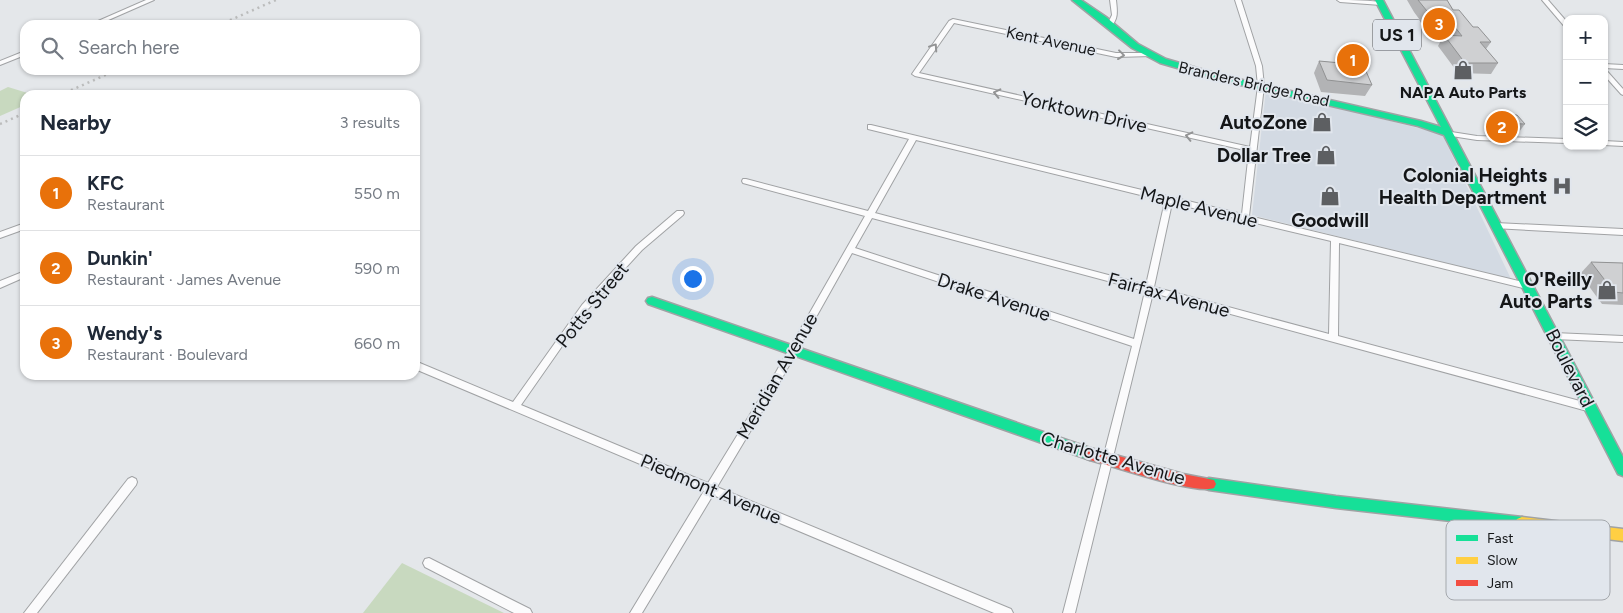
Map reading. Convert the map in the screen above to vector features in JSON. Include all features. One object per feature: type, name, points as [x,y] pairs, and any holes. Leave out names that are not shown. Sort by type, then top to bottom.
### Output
[{"type":"street","points":[[104,20],[151,0]]},
{"type":"street","name":"Branders Bridge Road","points":[[1076,0],[1135,46],[1175,66],[1421,124],[1448,133]]},
{"type":"street","points":[[1110,25],[1115,15],[1113,0]]},
{"type":"street","points":[[1238,0],[1259,66],[1262,86],[1245,218]]},
{"type":"street","points":[[1340,0],[1380,1]]},
{"type":"street","points":[[1545,0],[1563,21]]},
{"type":"street","name":"Boulevard","points":[[1380,1],[1623,470]]},
{"type":"street","name":"Kent Avenue","points":[[915,74],[954,20],[1116,55],[1150,55]]},
{"type":"street","points":[[0,63],[20,55]]},
{"type":"street","points":[[1608,66],[1623,67]]},
{"type":"street","name":"Yorktown Drive","points":[[915,74],[1254,150]]},
{"type":"street","points":[[1608,77],[1623,94]]},
{"type":"street","name":"Maple Avenue","points":[[871,127],[1527,286]]},
{"type":"street","points":[[1448,133],[1477,138],[1563,141]]},
{"type":"street","name":"Meridian Avenue","points":[[636,613],[793,350],[914,137]]},
{"type":"street","points":[[1608,143],[1623,144]]},
{"type":"street","name":"Fairfax Avenue","points":[[746,181],[1591,408]]},
{"type":"street","points":[[1069,613],[1137,344],[1169,200]]},
{"type":"street","name":"Potts Street","points":[[515,406],[585,308],[638,248],[680,213]]},
{"type":"street","points":[[1496,226],[1623,232]]},
{"type":"street","points":[[0,235],[20,228]]},
{"type":"street","points":[[1333,339],[1335,240]]},
{"type":"street","name":"Drake Avenue","points":[[851,250],[1137,344]]},
{"type":"street","points":[[0,285],[20,276]]},
{"type":"street","name":"Charlotte Avenue","points":[[652,301],[1108,460],[1183,480],[1336,502],[1497,520]]},
{"type":"street","points":[[1554,336],[1623,339]]},
{"type":"street","name":"Piedmont Avenue","points":[[420,367],[1007,613]]},
{"type":"street","points":[[30,613],[132,482]]},
{"type":"street","name":"Charlotte Avenue","points":[[1610,533],[1623,534]]},
{"type":"street","points":[[429,563],[526,613]]},
{"type":"shaded area","points":[[1266,90],[1442,134],[1511,279],[1252,215]]},
{"type":"green space","points":[[8,87],[20,91],[20,107],[0,116],[0,91]]},
{"type":"green space","points":[[402,563],[504,613],[363,613]]},
{"type":"building","points":[[1418,0],[1447,0],[1453,10],[1459,10],[1473,27],[1478,27],[1491,42],[1480,42],[1498,63],[1465,63],[1444,35],[1462,36],[1447,17],[1431,16]]},
{"type":"building","points":[[1344,45],[1355,46],[1372,85],[1327,80],[1319,61],[1352,64]]},
{"type":"building","points":[[1491,114],[1517,115],[1525,124],[1498,123]]},
{"type":"building","points":[[1591,262],[1623,263],[1623,293],[1614,292]]},
{"type":"railway","points":[[230,20],[276,0]]},
{"type":"railway","points":[[71,90],[106,75]]},
{"type":"railway","points":[[0,124],[20,115]]},
{"type":"traffic: fast","points":[[1076,0],[1103,19],[1135,46],[1163,61],[1219,77],[1421,124],[1448,133]]},
{"type":"traffic: fast","points":[[1379,0],[1623,470]]},
{"type":"traffic: fast","points":[[652,301],[1090,454]]},
{"type":"traffic: fast","points":[[1209,484],[1336,502],[1495,520]]},
{"type":"traffic: slow","points":[[1610,533],[1623,535]]},
{"type":"traffic: jam","points":[[1090,454],[1183,480],[1209,484]]},
{"type":"place","name":"Wendy's","points":[[1439,24]]},
{"type":"place","name":"KFC","points":[[1353,60]]},
{"type":"place","name":"NAPA Auto Parts","points":[[1463,70]]},
{"type":"place","name":"AutoZone","points":[[1322,122]]},
{"type":"place","name":"Dunkin'","points":[[1502,127]]},
{"type":"place","name":"Dollar Tree","points":[[1326,155]]},
{"type":"place","name":"Colonial Heights Health Department","points":[[1562,186]]},
{"type":"place","name":"Goodwill","points":[[1330,196]]},
{"type":"place","name":"O'Reilly Auto Parts","points":[[1607,290]]}]
